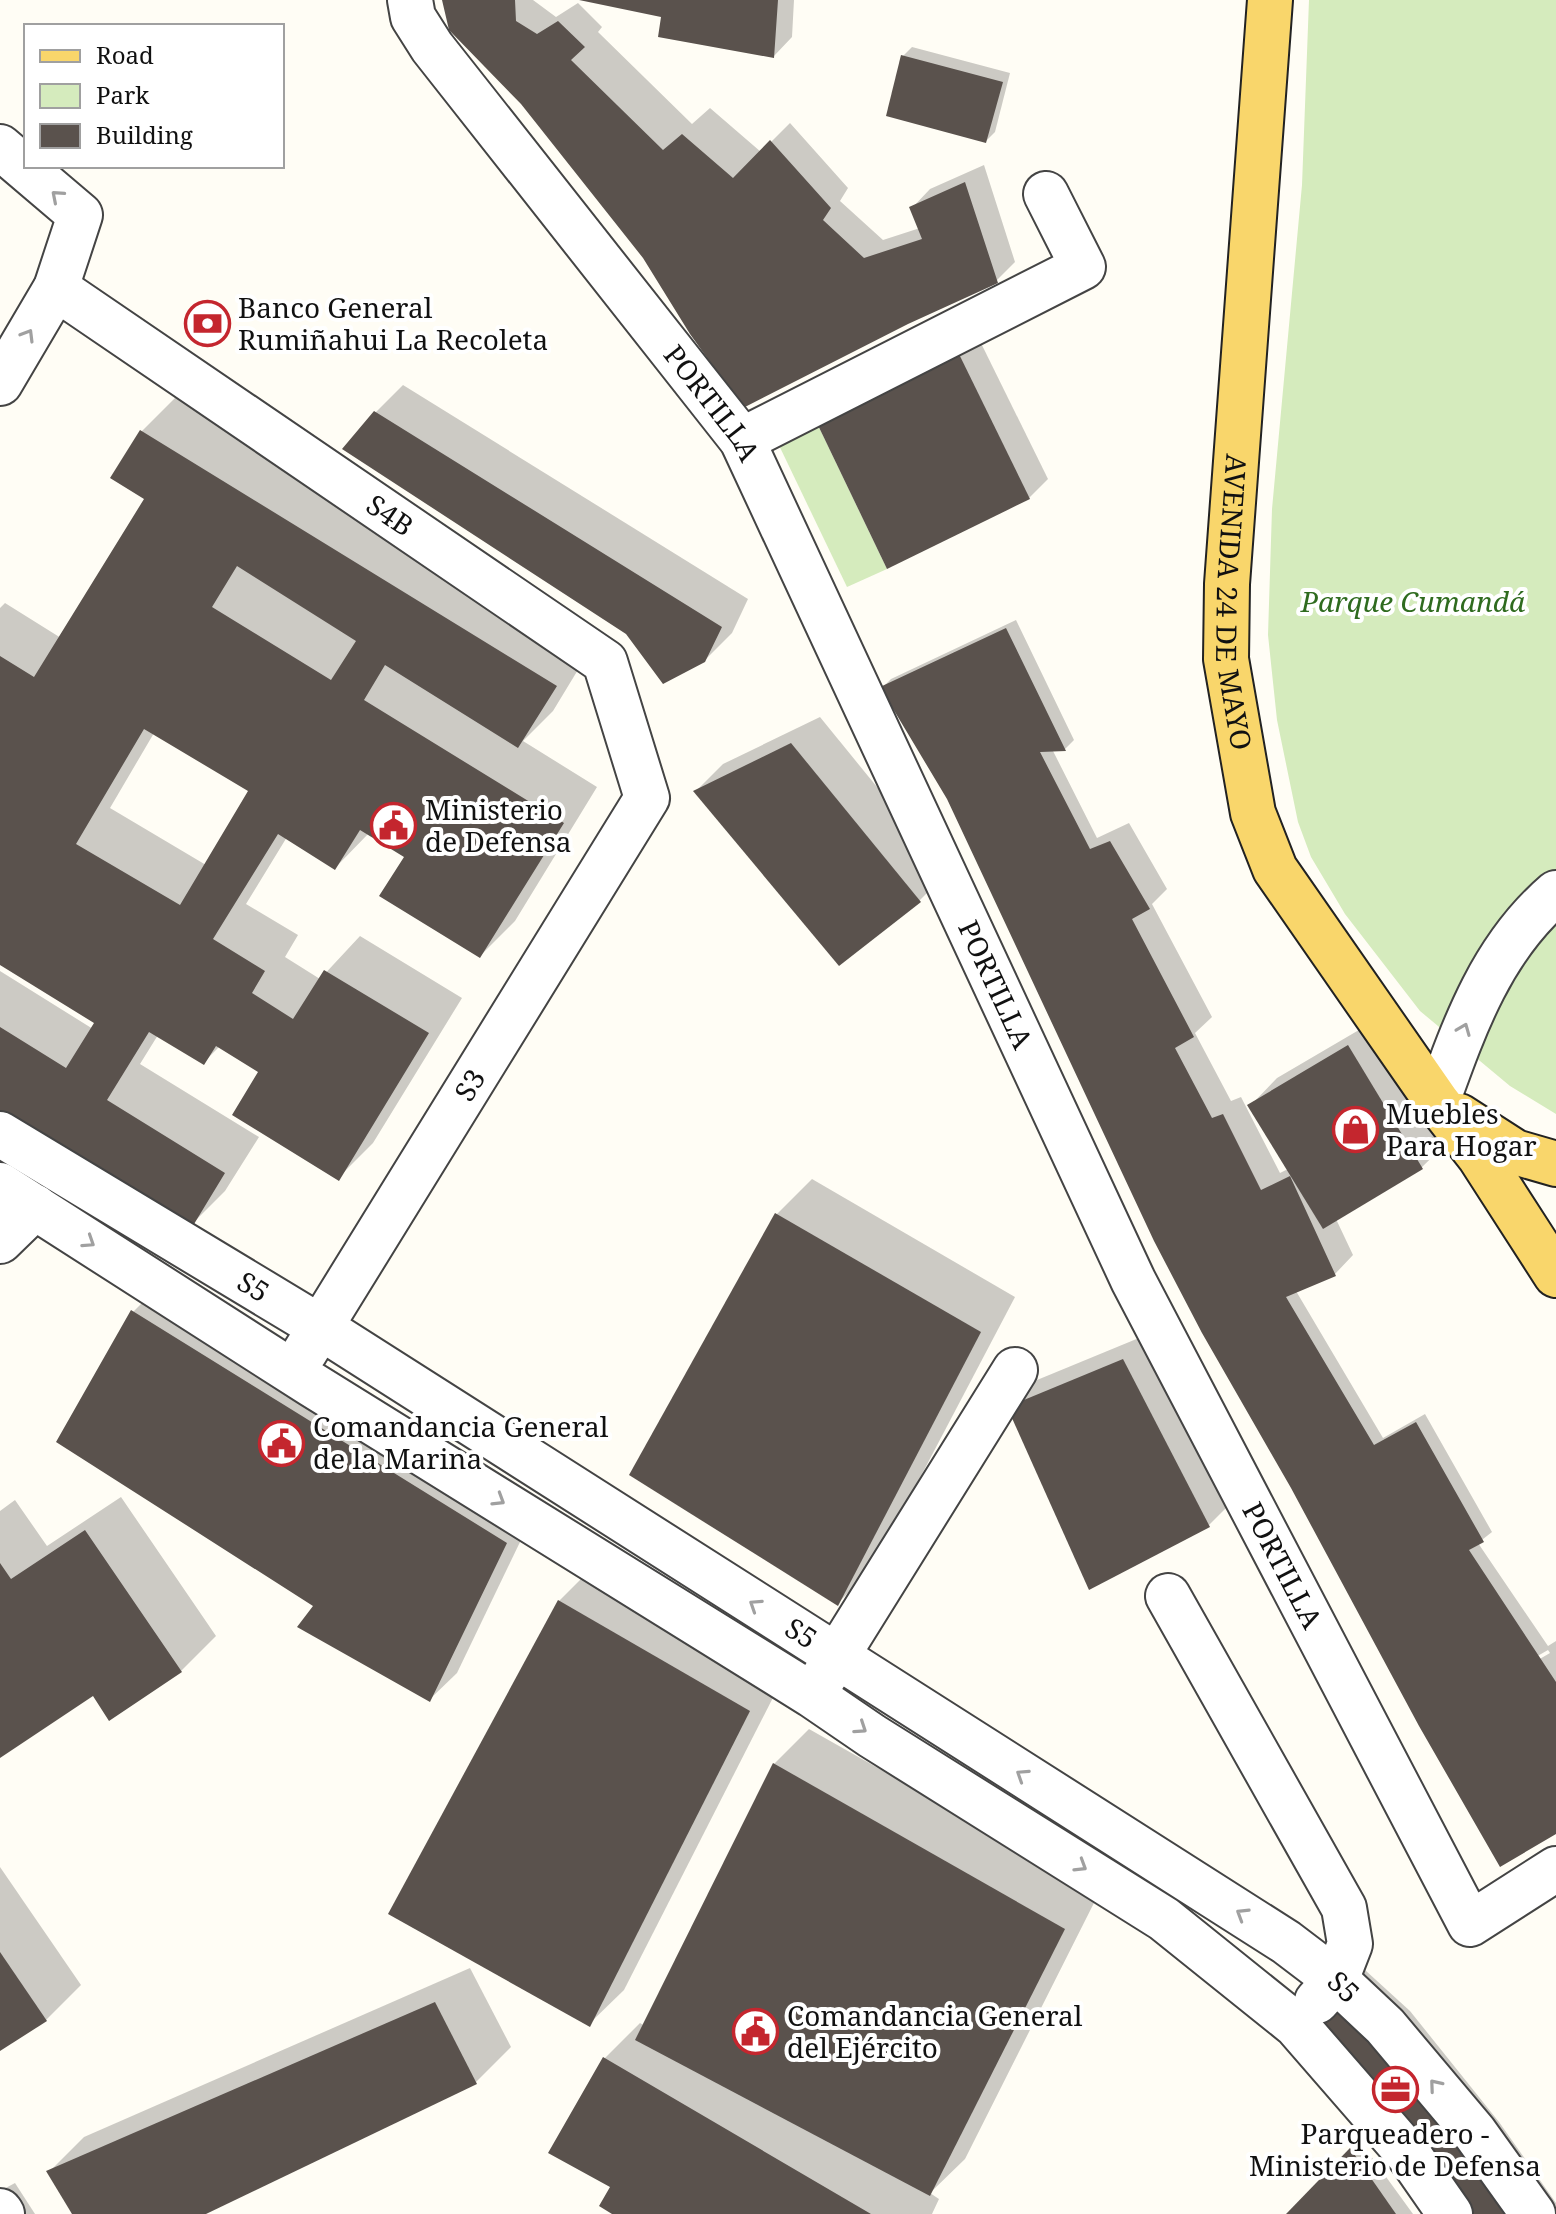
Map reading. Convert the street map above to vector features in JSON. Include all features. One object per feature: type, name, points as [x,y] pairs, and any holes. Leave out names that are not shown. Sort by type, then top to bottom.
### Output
[{"type":"main road","name":"AVENIDA 24 DE MAYO","points":[[1270,0],[1227,584],[1226,659],[1253,813],[1275,869],[1437,1102],[1480,1157],[1556,1275]]},
{"type":"main road","name":"AVENIDA 24 DE MAYO","points":[[1437,1102],[1515,1152],[1556,1164]]},
{"type":"main road","name":"AVENIDA 24 DE MAYO","points":[[1480,1157],[1556,1217]]},
{"type":"street","name":"PORTILLA","points":[[410,0],[413,17],[432,47],[742,440],[1133,1280],[1470,1924],[1556,1869]]},
{"type":"street","points":[[0,147],[24,167]]},
{"type":"street","points":[[0,383],[56,288],[80,215],[25,168]]},
{"type":"street","points":[[742,440],[1083,267],[1046,194]]},
{"type":"street","name":"S4B","points":[[56,288],[605,662],[647,798]]},
{"type":"street","name":"S3","points":[[292,1371],[647,798]]},
{"type":"street","points":[[1437,1102],[1462,1030],[1483,985],[1512,939],[1556,893]]},
{"type":"street","name":"S5","points":[[0,1134],[320,1327],[1286,1942],[1336,1980],[1385,2026],[1475,2133],[1533,2214]]},
{"type":"street","points":[[0,1241],[17,1196]]},
{"type":"street","name":"S5","points":[[17,1196],[1164,1919],[1296,2025],[1409,2155],[1450,2214]]},
{"type":"street","points":[[812,1695],[1015,1370]]},
{"type":"street","points":[[1168,1596],[1344,1908],[1350,1944],[1336,1980],[1296,2025]]},
{"type":"green space","name":"Parque Cumandá","points":[[1309,0],[1556,0],[1556,1114],[1510,1086],[1420,1011],[1345,914],[1311,857],[1298,822],[1277,720],[1268,635],[1272,509],[1302,185]]},
{"type":"green space","points":[[815,419],[887,569],[847,587],[775,437]]},
{"type":"building","points":[[442,0],[515,0],[516,21],[537,34],[558,21],[585,47],[571,60],[663,150],[682,134],[733,178],[770,140],[831,208],[823,220],[864,258],[922,239],[909,207],[965,182],[998,283],[908,324],[743,408],[690,334],[643,258],[521,104],[449,30]]},
{"type":"building","points":[[579,0],[778,0],[774,58],[658,37],[661,17]]},
{"type":"building","points":[[901,55],[1003,82],[986,143],[886,116]]},
{"type":"building","points":[[957,350],[1030,499],[887,569],[815,419]]},
{"type":"building","points":[[374,411],[722,627],[705,662],[663,684],[626,634],[342,449]]},
{"type":"building","name":"Ministerio de Defensa","points":[[140,430],[557,686],[518,748],[385,665],[364,700],[564,823],[480,958],[379,896],[404,857],[360,830],[335,870],[278,834],[213,939],[265,971],[252,993],[293,1019],[324,970],[429,1033],[339,1181],[232,1115],[258,1072],[216,1046],[204,1065],[149,1032],[107,1100],[225,1173],[191,1229],[0,1111],[0,1027],[66,1068],[94,1023],[0,965],[0,656],[34,677],[144,499],[110,478]],"holes":[[[237,566],[356,641],[331,680],[212,607]],[[144,729],[248,791],[180,905],[76,844]]]},
{"type":"building","points":[[1006,628],[1066,751],[1040,752],[1090,849],[1110,841],[1150,909],[1132,919],[1194,1037],[1175,1048],[1212,1118],[1223,1114],[1261,1190],[1290,1176],[1336,1276],[1286,1297],[1374,1445],[1416,1422],[1484,1542],[1469,1550],[1556,1682],[1556,1834],[1500,1867],[1202,1333],[1154,1241],[947,799],[880,687]]},
{"type":"building","points":[[791,743],[921,902],[839,966],[693,791]]},
{"type":"building","points":[[1348,1045],[1423,1169],[1323,1229],[1247,1105]]},
{"type":"building","points":[[775,1213],[981,1332],[838,1606],[629,1475]]},
{"type":"building","points":[[131,1310],[507,1543],[430,1702],[297,1627],[313,1606],[56,1442]]},
{"type":"building","points":[[1123,1359],[1210,1527],[1089,1590],[1007,1407]]},
{"type":"building","points":[[85,1530],[182,1672],[109,1721],[93,1696],[0,1758],[0,1563],[11,1579]]},
{"type":"building","points":[[558,1600],[750,1711],[590,2027],[388,1914]]},
{"type":"building","points":[[773,1763],[1065,1929],[930,2196],[635,2040]]},
{"type":"building","points":[[0,1952],[47,2021],[0,2051]]},
{"type":"building","name":"Parqueadero - Ministerio de Defensa","points":[[1336,1996],[1518,2214],[1462,2214],[1312,2026]]},
{"type":"building","points":[[435,2002],[477,2084],[206,2214],[72,2214],[46,2171]]},
{"type":"building","points":[[603,2057],[871,2214],[612,2214],[599,2206],[610,2187],[548,2153]]},
{"type":"building","points":[[1350,2148],[1396,2214],[1286,2214]]},
{"type":"place","name":"Banco General Rumiñahui La Recoleta","points":[[207,324]]},
{"type":"place","name":"Ministerio de Defensa","points":[[394,826]]},
{"type":"place","name":"Muebles Para Hogar","points":[[1355,1130]]},
{"type":"place","name":"Comandancia General de la Marina","points":[[282,1443]]},
{"type":"place","name":"Comandancia General del Ejército","points":[[756,2032]]},
{"type":"place","name":"Parqueadero - Ministerio de Defensa","points":[[1395,2089]]}]
